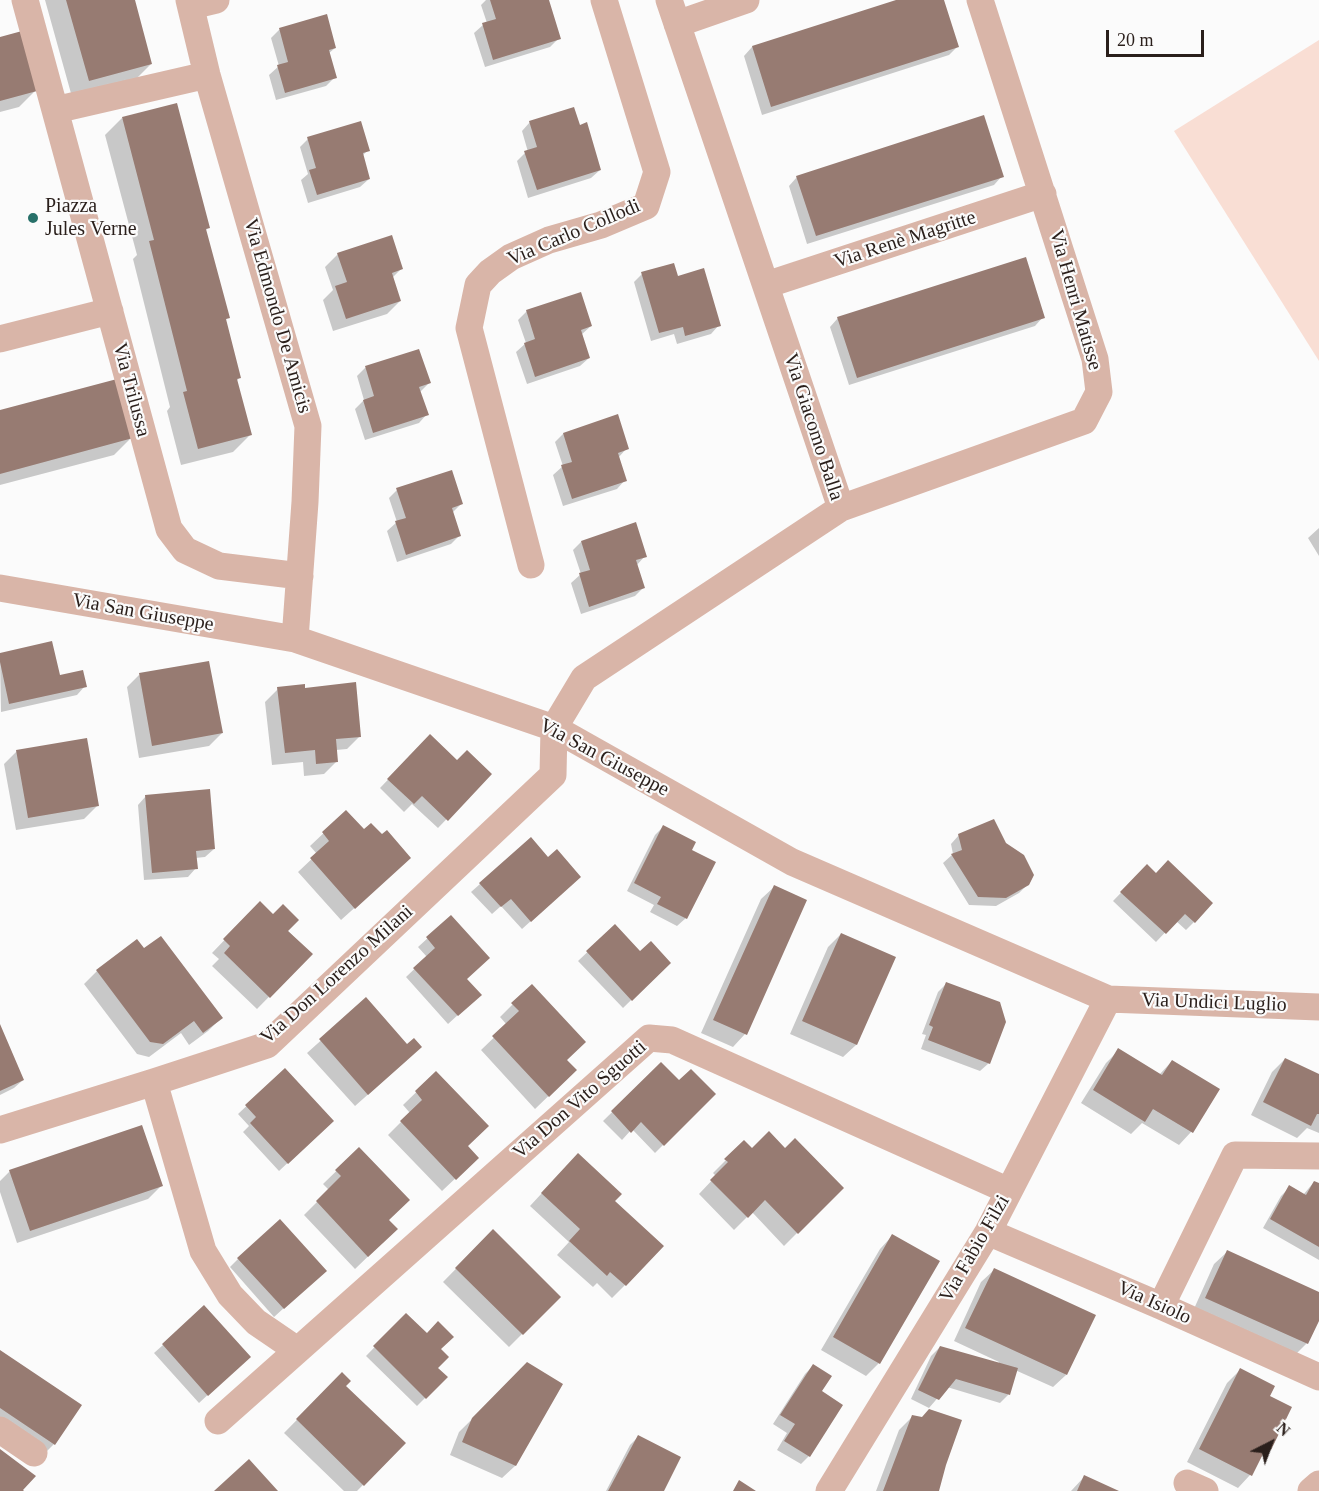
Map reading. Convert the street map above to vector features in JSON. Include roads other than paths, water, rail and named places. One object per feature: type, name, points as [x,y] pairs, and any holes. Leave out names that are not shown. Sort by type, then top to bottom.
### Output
[{"type":"street","name":"Via Trilussa","points":[[25,0],[169,529],[185,550],[219,566],[300,576]]},
{"type":"street","name":"Via Carlo Collodi","points":[[531,565],[469,328],[478,285],[490,272],[511,257],[549,240],[602,225],[646,206],[657,172],[604,0]]},
{"type":"street","points":[[673,12],[746,0]]},
{"type":"street","name":"Via Henri Matisse","points":[[841,508],[1084,421],[1100,392],[1095,359],[980,0]]},
{"type":"street","name":"Via Edmondo De Amicis","points":[[199,2],[207,75],[308,426],[295,639]]},
{"type":"street","name":"Via Giacomo Balla","points":[[554,728],[584,678],[841,508],[673,12]]},
{"type":"street","points":[[55,110],[207,75]]},
{"type":"street","name":"Via Renè Magritte","points":[[766,285],[1043,194]]},
{"type":"street","points":[[0,339],[110,311]]},
{"type":"street","name":"Via San Giuseppe","points":[[0,588],[295,639],[554,728],[792,861],[1108,999]]},
{"type":"street","name":"Via Don Lorenzo Milani","points":[[0,1130],[267,1045],[553,775],[554,728]]},
{"type":"street","name":"Via Undici Luglio","points":[[1108,999],[1319,1007]]},
{"type":"street","name":"Via Fabio Filzi","points":[[829,1491],[988,1232],[1108,999]]},
{"type":"street","name":"Via Don Vito Sguotti","points":[[218,1421],[648,1038],[672,1040],[1009,1191]]},
{"type":"street","points":[[154,1082],[203,1251],[230,1295],[256,1322],[297,1350]]},
{"type":"street","points":[[1161,1306],[1235,1155],[1319,1156]]},
{"type":"street","name":"Via Isiolo","points":[[988,1232],[1319,1377]]},
{"type":"street","points":[[0,1430],[34,1453]]},
{"type":"street","points":[[1311,1491],[1319,1484]]},
{"type":"place","name":"Piazza Jules Verne","points":[[33,218]]}]
